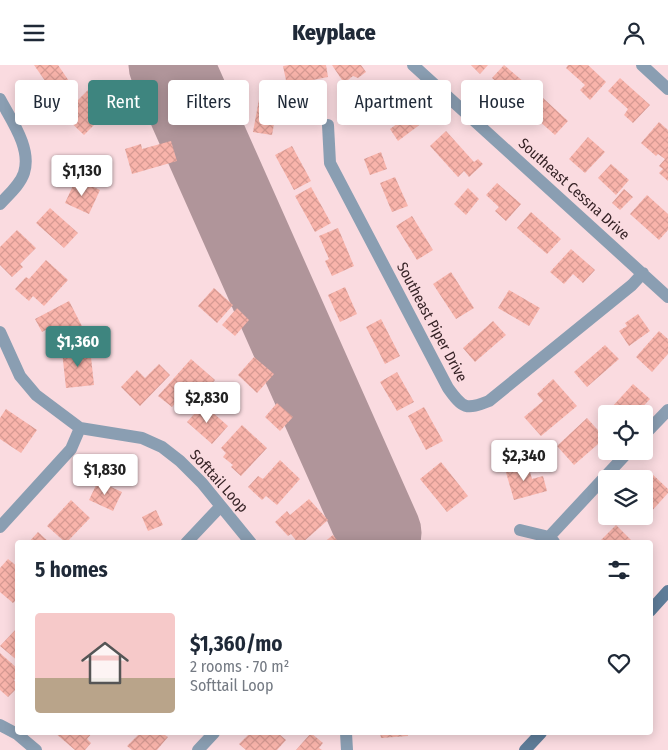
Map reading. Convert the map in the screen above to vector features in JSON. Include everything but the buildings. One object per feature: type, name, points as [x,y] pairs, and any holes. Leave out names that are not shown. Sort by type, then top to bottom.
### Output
[{"type":"street","name":"Southeast Cessna Drive","points":[[413,65],[668,297]]},
{"type":"street","points":[[642,65],[668,89]]},
{"type":"street","points":[[0,99],[19,135],[26,155],[24,173],[0,204]]},
{"type":"street","name":"Southeast Piper Drive","points":[[328,125],[330,163],[448,389],[460,405],[472,408],[490,401],[632,285],[643,273]]},
{"type":"street","name":"Softtail Loop","points":[[0,332],[20,376],[36,395],[80,428],[142,438],[162,447],[185,466],[248,540]]},
{"type":"street","points":[[653,425],[668,409]]},
{"type":"street","points":[[0,527],[71,449],[80,428]]},
{"type":"street","points":[[520,530],[552,539],[621,460]]},
{"type":"street","points":[[189,540],[220,507]]},
{"type":"street","points":[[653,608],[668,591]]},
{"type":"street","points":[[0,725],[15,732]]},
{"type":"street","points":[[20,735],[36,750]]},
{"type":"street","points":[[198,750],[212,735]]},
{"type":"street","points":[[346,735],[347,750]]},
{"type":"street","points":[[525,750],[539,735]]},
{"type":"runway","points":[[171,65],[379,533]]}]
